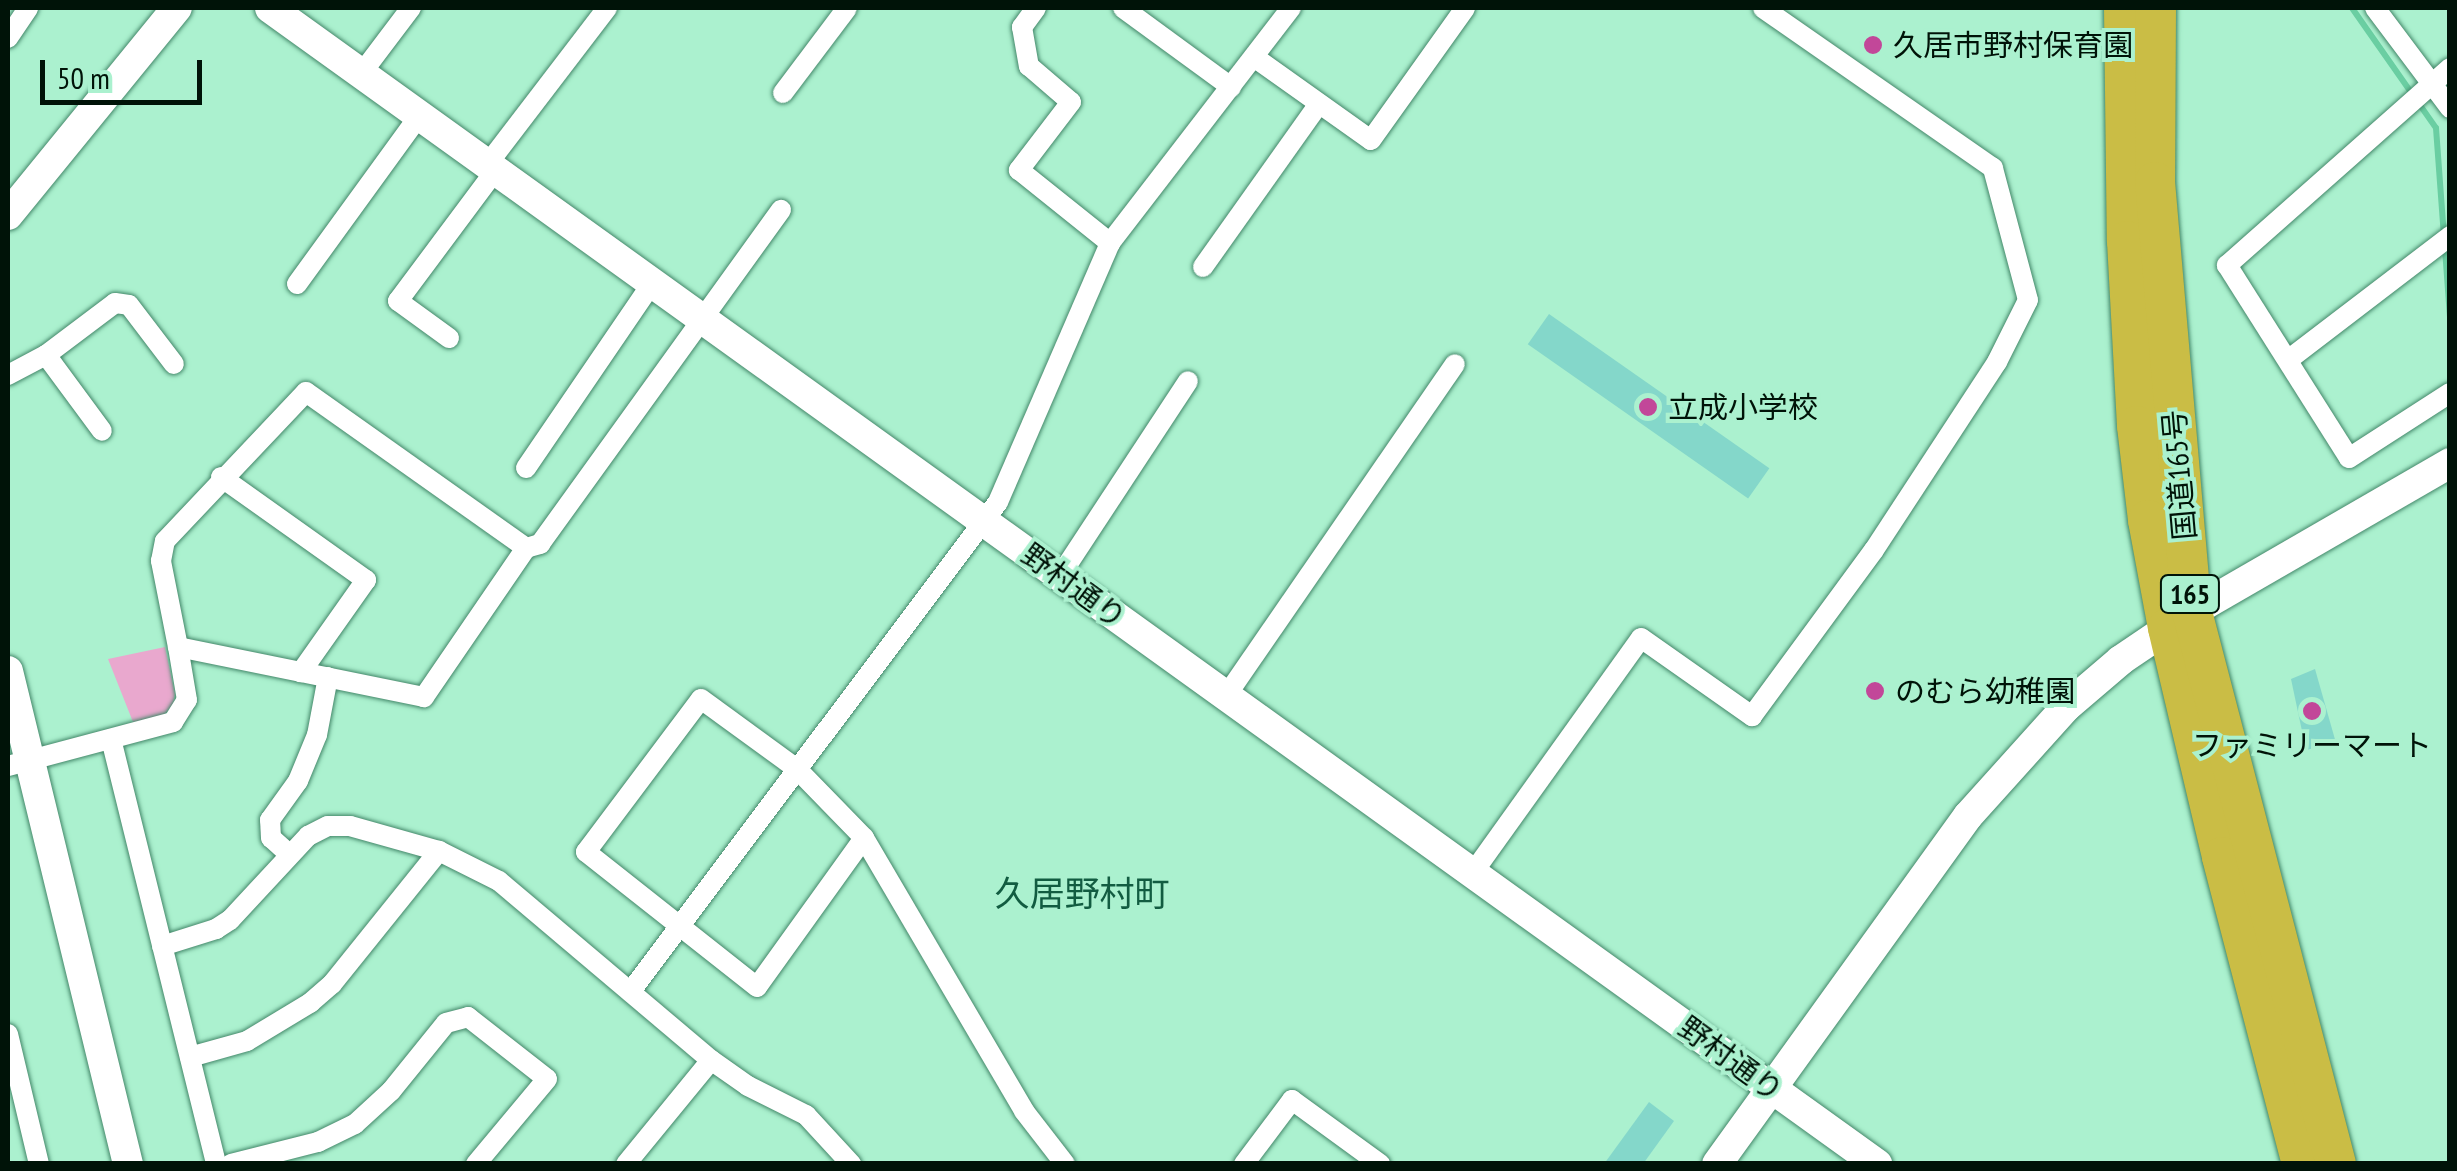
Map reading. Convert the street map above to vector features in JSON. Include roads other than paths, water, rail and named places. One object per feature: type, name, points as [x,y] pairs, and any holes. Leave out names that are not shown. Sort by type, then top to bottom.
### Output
[{"type":"highway","name":"国道165号","points":[[2124,8],[2124,152],[2137,426],[2302,1164]]},
{"type":"highway","name":"国道165号","points":[[2156,8],[2155,182],[2180,620],[2336,1164]]},
{"type":"street","points":[[8,38],[28,8]]},
{"type":"street","points":[[8,215],[177,8]]},
{"type":"street","name":"野村通り","points":[[270,8],[1877,1164]]},
{"type":"street","points":[[361,74],[411,8]]},
{"type":"street","points":[[449,338],[398,301],[608,8]]},
{"type":"street","points":[[783,93],[847,8]]},
{"type":"street","points":[[1036,8],[1022,27],[1028,66],[1071,102],[1019,170],[1110,243]]},
{"type":"street","points":[[1123,8],[1231,87]]},
{"type":"street","points":[[630,990],[998,502],[1110,243],[1290,8]]},
{"type":"street","points":[[1254,57],[1370,140],[1465,8]]},
{"type":"street","points":[[1472,874],[1641,638],[1752,716],[1878,543],[1997,362],[2028,300],[1993,168],[1763,8]]},
{"type":"street","points":[[2375,8],[2450,108]]},
{"type":"street","points":[[2448,394],[2350,458],[2227,265],[2450,68]]},
{"type":"street","points":[[1203,267],[1319,104]]},
{"type":"street","points":[[297,284],[419,116]]},
{"type":"street","points":[[178,648],[424,696],[526,548],[540,544],[700,317],[781,210]]},
{"type":"street","points":[[2288,360],[2442,241]]},
{"type":"street","points":[[526,468],[652,283]]},
{"type":"street","points":[[8,375],[46,355],[116,303],[128,305],[174,364]]},
{"type":"street","points":[[46,355],[102,431]]},
{"type":"street","points":[[1226,696],[1455,364]]},
{"type":"street","points":[[1060,576],[1188,380]]},
{"type":"street","points":[[19,763],[166,727],[181,715],[187,692],[161,553],[170,532],[306,392],[526,548]]},
{"type":"street","points":[[1717,1164],[1911,892],[2024,750],[2121,660],[2180,620],[2448,463]]},
{"type":"street","points":[[221,477],[366,580],[301,672]]},
{"type":"street","points":[[8,672],[19,763],[128,1164]]},
{"type":"street","points":[[289,854],[271,838],[270,820],[298,781],[317,735],[328,677]]},
{"type":"street","points":[[864,838],[757,987],[586,852],[701,699],[797,769],[864,838],[1024,1111],[1065,1164]]},
{"type":"street","points":[[111,740],[216,1164]]},
{"type":"street","points":[[812,750],[826,796]]},
{"type":"street","points":[[162,946],[216,929],[230,920],[308,836],[338,824],[439,851],[499,882],[711,1060],[806,1115],[852,1164]]},
{"type":"street","points":[[190,1057],[247,1040],[310,1004],[332,984],[439,851]]},
{"type":"street","points":[[230,1164],[318,1142],[355,1124],[391,1091],[446,1023],[468,1017],[546,1078],[476,1164]]},
{"type":"street","points":[[8,1034],[16,1107],[39,1164]]},
{"type":"street","points":[[637,1160],[711,1060]]},
{"type":"street","points":[[1244,1164],[1292,1100],[1380,1164]]},
{"type":"waterway","points":[[2352,8],[2436,128],[2444,236]]},
{"type":"waterway","points":[[2445,249],[2450,317]]},
{"type":"place","name":"久居市野村保育園","points":[[1873,45]]},
{"type":"place","name":"立成小学校","points":[[1648,407]]},
{"type":"place","name":"のむら幼稚園","points":[[1875,691]]},
{"type":"place","name":"ファミリーマート","points":[[2312,711]]},
{"type":"district","name":"久居野村町","points":[[1082,893]]}]
